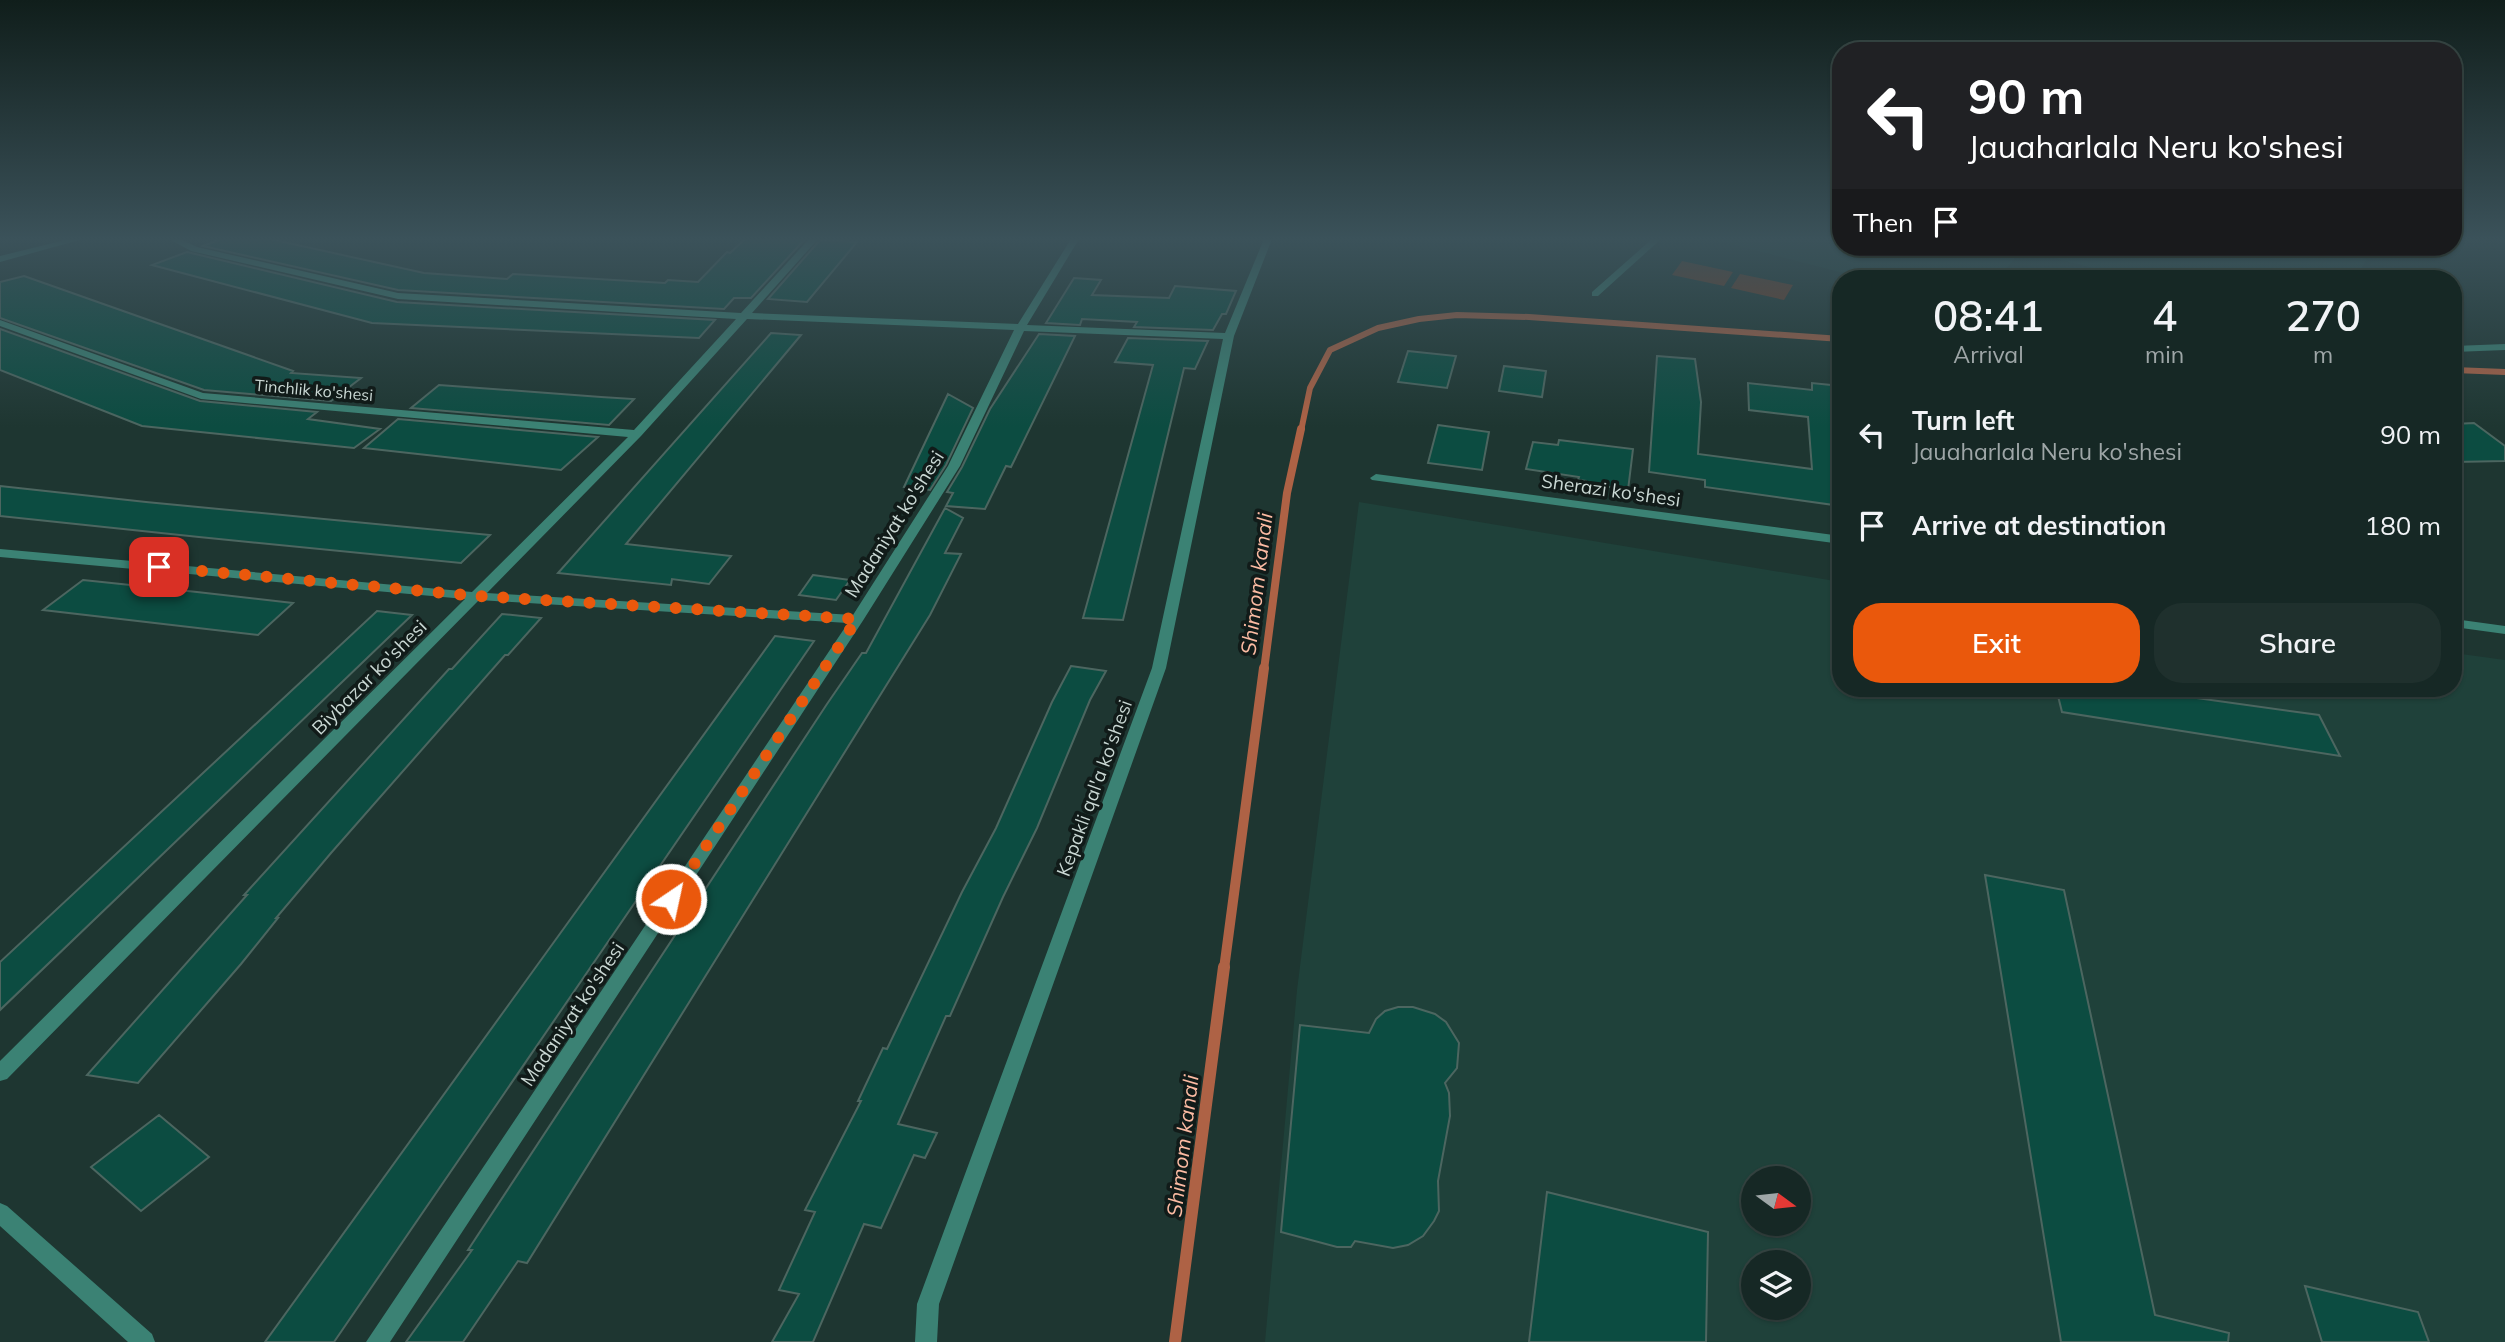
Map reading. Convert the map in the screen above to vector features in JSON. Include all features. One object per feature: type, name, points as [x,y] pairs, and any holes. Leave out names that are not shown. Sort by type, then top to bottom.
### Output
[{"type":"street","points":[[495,302],[742,316],[1229,336]]},
{"type":"street","name":"Biybazar ko'shesi","points":[[0,1073],[637,434],[755,302]]},
{"type":"street","name":"Madaniyat ko'shesi","points":[[377,1342],[857,619],[954,466],[1021,327],[1037,302]]},
{"type":"street","name":"Kepakli qal'a ko'shesi","points":[[926,1342],[928,1304],[1159,668],[1229,336],[1243,302]]},
{"type":"street","name":"Tinchlik ko'shesi","points":[[0,323],[201,396],[637,434]]},
{"type":"street","points":[[2462,349],[2505,347]]},
{"type":"street","name":"Sherazi ko'shesi","points":[[1376,478],[1832,539]]},
{"type":"street","points":[[0,553],[477,596],[857,619]]},
{"type":"street","points":[[2462,624],[2505,630]]},
{"type":"street","points":[[0,1213],[144,1342]]},
{"type":"shaded area","points":[[1359,502],[1832,581],[1832,697],[2462,697],[2462,654],[2505,660],[2505,1342],[1265,1342],[1297,990]]},
{"type":"building","points":[[0,302],[97,302],[293,371],[291,373],[361,378],[331,401],[204,390],[0,318]]},
{"type":"building","points":[[291,302],[395,302],[715,320],[699,338],[372,323]]},
{"type":"building","points":[[597,302],[731,302],[724,309]]},
{"type":"building","points":[[1059,302],[1231,302],[1226,314],[1222,314],[1213,330],[1134,327],[1137,322],[1082,319],[1080,325],[1046,323]]},
{"type":"building","points":[[0,329],[200,401],[317,412],[308,419],[380,429],[354,448],[142,426],[0,370]]},
{"type":"building","points":[[771,333],[801,335],[626,544],[731,556],[709,584],[672,579],[671,585],[558,573]]},
{"type":"building","points":[[1039,334],[1075,336],[1011,467],[1006,466],[985,509],[946,506],[953,493],[947,492],[990,409]]},
{"type":"building","points":[[1128,338],[1208,341],[1195,369],[1184,368],[1123,620],[1083,618],[1153,365],[1115,362]]},
{"type":"building","points":[[1408,351],[1456,356],[1447,388],[1398,382]]},
{"type":"building","points":[[1657,356],[1695,359],[1701,402],[1698,454],[1812,469],[1808,417],[1749,410],[1748,383],[1812,390],[1812,383],[1832,385],[1832,505],[1705,487],[1705,480],[1649,472]]},
{"type":"building","points":[[1504,366],[1546,371],[1542,397],[1499,391]]},
{"type":"building","points":[[439,385],[634,399],[609,425],[411,408]]},
{"type":"building","points":[[948,394],[973,408],[946,465],[930,490],[904,487]]},
{"type":"building","points":[[398,419],[598,437],[561,470],[364,448]]},
{"type":"building","points":[[2474,423],[2505,446],[2505,461],[2462,462],[2462,424]]},
{"type":"building","points":[[1438,425],[1489,432],[1482,470],[1428,463]]},
{"type":"building","points":[[1559,440],[1633,449],[1628,490],[1586,483],[1578,480],[1579,477],[1526,469],[1533,442],[1558,445]]},
{"type":"building","points":[[0,486],[490,535],[461,563],[199,537],[0,516]]},
{"type":"building","points":[[945,508],[963,518],[945,553],[961,554],[930,615],[527,1263],[518,1261],[463,1342],[406,1342],[472,1250],[468,1250],[827,704],[862,653],[866,653]]},
{"type":"building","points":[[813,575],[850,580],[836,600],[799,595]]},
{"type":"building","points":[[83,580],[293,603],[258,635],[43,610]]},
{"type":"building","points":[[377,611],[412,615],[0,1010],[0,962]]},
{"type":"building","points":[[502,614],[541,618],[508,655],[505,655],[331,853],[241,964],[138,1083],[87,1075],[247,895],[244,895]]},
{"type":"building","points":[[775,636],[814,641],[334,1342],[265,1342]]},
{"type":"building","points":[[1071,666],[1106,671],[1090,700],[1037,828],[950,1016],[946,1016],[898,1124],[937,1133],[925,1158],[914,1155],[881,1228],[864,1224],[813,1342],[772,1342],[799,1294],[779,1290],[815,1212],[805,1210],[861,1101],[858,1101],[883,1048],[887,1049],[962,892],[996,828],[1052,702]]},
{"type":"building","points":[[2058,697],[2190,697],[2319,715],[2340,756],[2062,712]]},
{"type":"building","points":[[1985,875],[2064,890],[2155,1315],[2229,1333],[2228,1342],[2061,1342]]},
{"type":"building","points":[[1398,1007],[1413,1007],[1435,1014],[1446,1022],[1459,1043],[1457,1068],[1445,1083],[1449,1093],[1450,1116],[1438,1181],[1439,1211],[1434,1221],[1423,1236],[1408,1245],[1393,1248],[1355,1241],[1351,1247],[1337,1247],[1281,1232],[1300,1025],[1369,1033],[1376,1019],[1385,1011]]},
{"type":"building","points":[[159,1115],[209,1157],[141,1211],[91,1167]]},
{"type":"building","points":[[1547,1192],[1708,1232],[1706,1342],[1529,1342]]},
{"type":"building","points":[[2305,1286],[2418,1312],[2429,1342],[2322,1342]]},
{"type":"waterway","name":"Shimom kanali","points":[[1301,431],[1310,388],[1330,350],[1378,328],[1419,319],[1457,315],[1529,317],[1832,338]]},
{"type":"waterway","name":"Shimom kanali","points":[[2462,370],[2505,372]]},
{"type":"waterway","name":"Shimom kanali","points":[[1264,670],[1287,493],[1301,429]]},
{"type":"waterway","name":"Shimom kanali","points":[[1224,969],[1264,668]]},
{"type":"waterway","name":"Shimom kanali","points":[[1175,1342],[1224,967]]},
{"type":"route","points":[[159,567],[477,596],[857,619],[671,899]]}]
